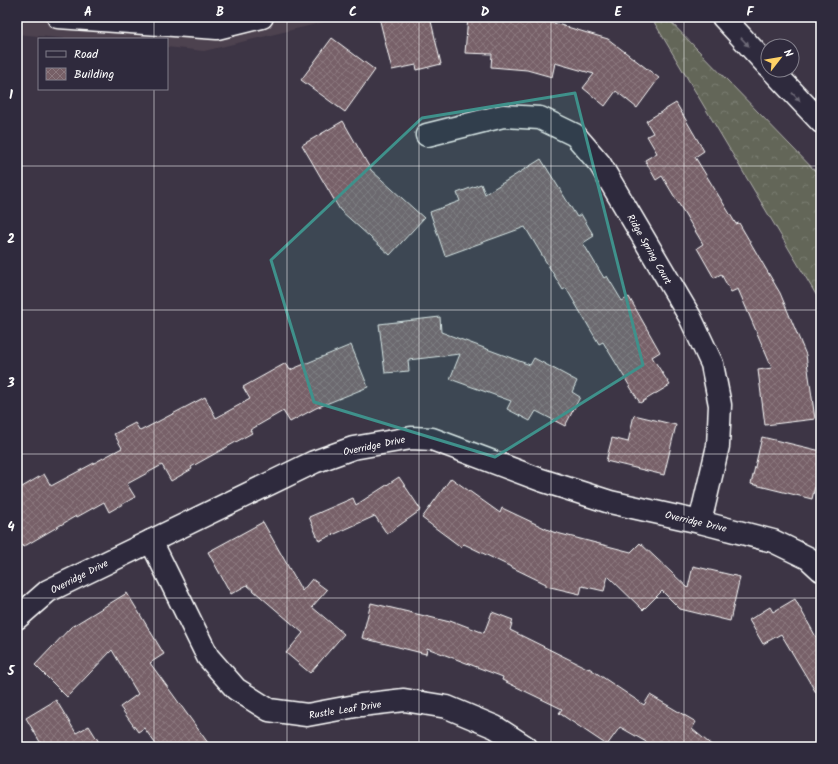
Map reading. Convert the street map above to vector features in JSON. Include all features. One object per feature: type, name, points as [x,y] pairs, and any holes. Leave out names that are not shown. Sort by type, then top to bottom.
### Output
[{"type":"main road","points":[[58,17],[217,28],[262,17]]},
{"type":"main road","points":[[723,17],[760,57]]},
{"type":"main road","points":[[780,78],[821,122]]},
{"type":"main road","name":"Ridge Spring Court","points":[[427,135],[503,116],[540,118],[575,135],[600,164],[690,317],[712,364],[720,405],[718,446],[700,522]]},
{"type":"main road","name":"Overridge Drive","points":[[17,618],[48,591],[314,462],[352,448],[411,438],[432,439],[541,480],[610,502],[700,522],[773,541],[808,558],[821,570]]},
{"type":"main road","name":"Rustle Leaf Drive","points":[[151,541],[208,657],[236,689],[269,710],[307,715],[361,705],[404,700],[447,707],[495,727],[526,747]]},
{"type":"highlighted area","points":[[575,93],[643,365],[495,457],[314,402],[271,260],[422,118]]},
{"type":"shaded area","points":[[17,17],[345,17],[204,51],[168,47],[168,38],[61,38],[17,34]]},
{"type":"green space","points":[[651,17],[666,17],[821,177],[821,303]]},
{"type":"building","points":[[379,17],[430,17],[441,64],[417,70],[416,65],[392,70]]},
{"type":"building","points":[[468,17],[533,17],[608,39],[659,78],[637,108],[616,91],[605,106],[583,88],[594,74],[555,63],[552,77],[527,70],[491,67],[492,54],[465,53]]},
{"type":"building","points":[[332,38],[375,70],[345,112],[301,80]]},
{"type":"building","points":[[676,103],[704,151],[695,157],[736,224],[739,223],[780,293],[806,355],[815,419],[765,425],[758,370],[772,368],[738,289],[731,292],[721,274],[714,278],[697,248],[703,244],[662,176],[656,180],[645,160],[657,153],[647,136],[653,133],[646,121]]},
{"type":"building","points":[[343,121],[371,170],[424,218],[390,255],[340,210],[302,145]]},
{"type":"building","points":[[541,159],[577,217],[581,214],[594,236],[583,243],[604,278],[607,276],[622,301],[629,297],[660,352],[652,357],[670,385],[640,403],[603,342],[599,344],[566,288],[563,290],[525,227],[445,256],[430,212],[460,201],[457,193],[481,184],[485,194]]},
{"type":"building","points":[[440,317],[441,332],[530,365],[534,358],[577,381],[572,392],[580,397],[565,426],[536,411],[530,421],[507,409],[511,401],[450,379],[460,354],[408,360],[409,371],[385,373],[379,324]]},
{"type":"building","points":[[351,345],[368,387],[316,408],[290,422],[283,411],[250,430],[252,433],[191,467],[192,469],[171,481],[162,465],[127,484],[135,497],[109,512],[104,502],[77,517],[76,516],[23,547],[17,537],[17,490],[44,474],[51,486],[122,448],[114,434],[135,423],[140,431],[205,397],[216,418],[250,399],[243,387],[286,363],[290,370]]},
{"type":"building","points":[[634,415],[676,425],[664,475],[606,461],[612,438],[628,442]]},
{"type":"building","points":[[762,437],[821,451],[821,460],[812,499],[751,484]]},
{"type":"building","points":[[399,477],[421,510],[387,534],[375,516],[319,541],[309,517],[353,498],[356,505]]},
{"type":"building","points":[[451,478],[500,513],[502,508],[553,532],[631,552],[640,543],[688,588],[693,566],[740,577],[730,621],[680,609],[662,591],[643,610],[608,576],[604,591],[582,586],[580,594],[546,586],[546,584],[464,544],[461,547],[422,518]]},
{"type":"building","points":[[263,522],[302,591],[312,579],[327,590],[312,607],[344,634],[310,673],[286,653],[303,633],[247,585],[231,594],[208,552]]},
{"type":"building","points":[[127,593],[164,654],[150,663],[211,747],[158,747],[144,728],[138,732],[120,707],[138,694],[112,650],[67,697],[35,665],[71,627]]},
{"type":"building","points":[[795,599],[816,637],[821,634],[821,701],[781,634],[763,644],[749,620],[770,607],[773,612]]},
{"type":"building","points":[[371,603],[450,622],[450,620],[484,633],[492,612],[513,620],[510,630],[589,668],[644,705],[650,695],[696,722],[692,729],[714,747],[655,747],[620,727],[607,745],[559,713],[562,709],[502,680],[503,677],[427,648],[426,654],[362,638]]},
{"type":"building","points":[[56,700],[76,733],[89,726],[102,747],[43,747],[26,718]]}]
